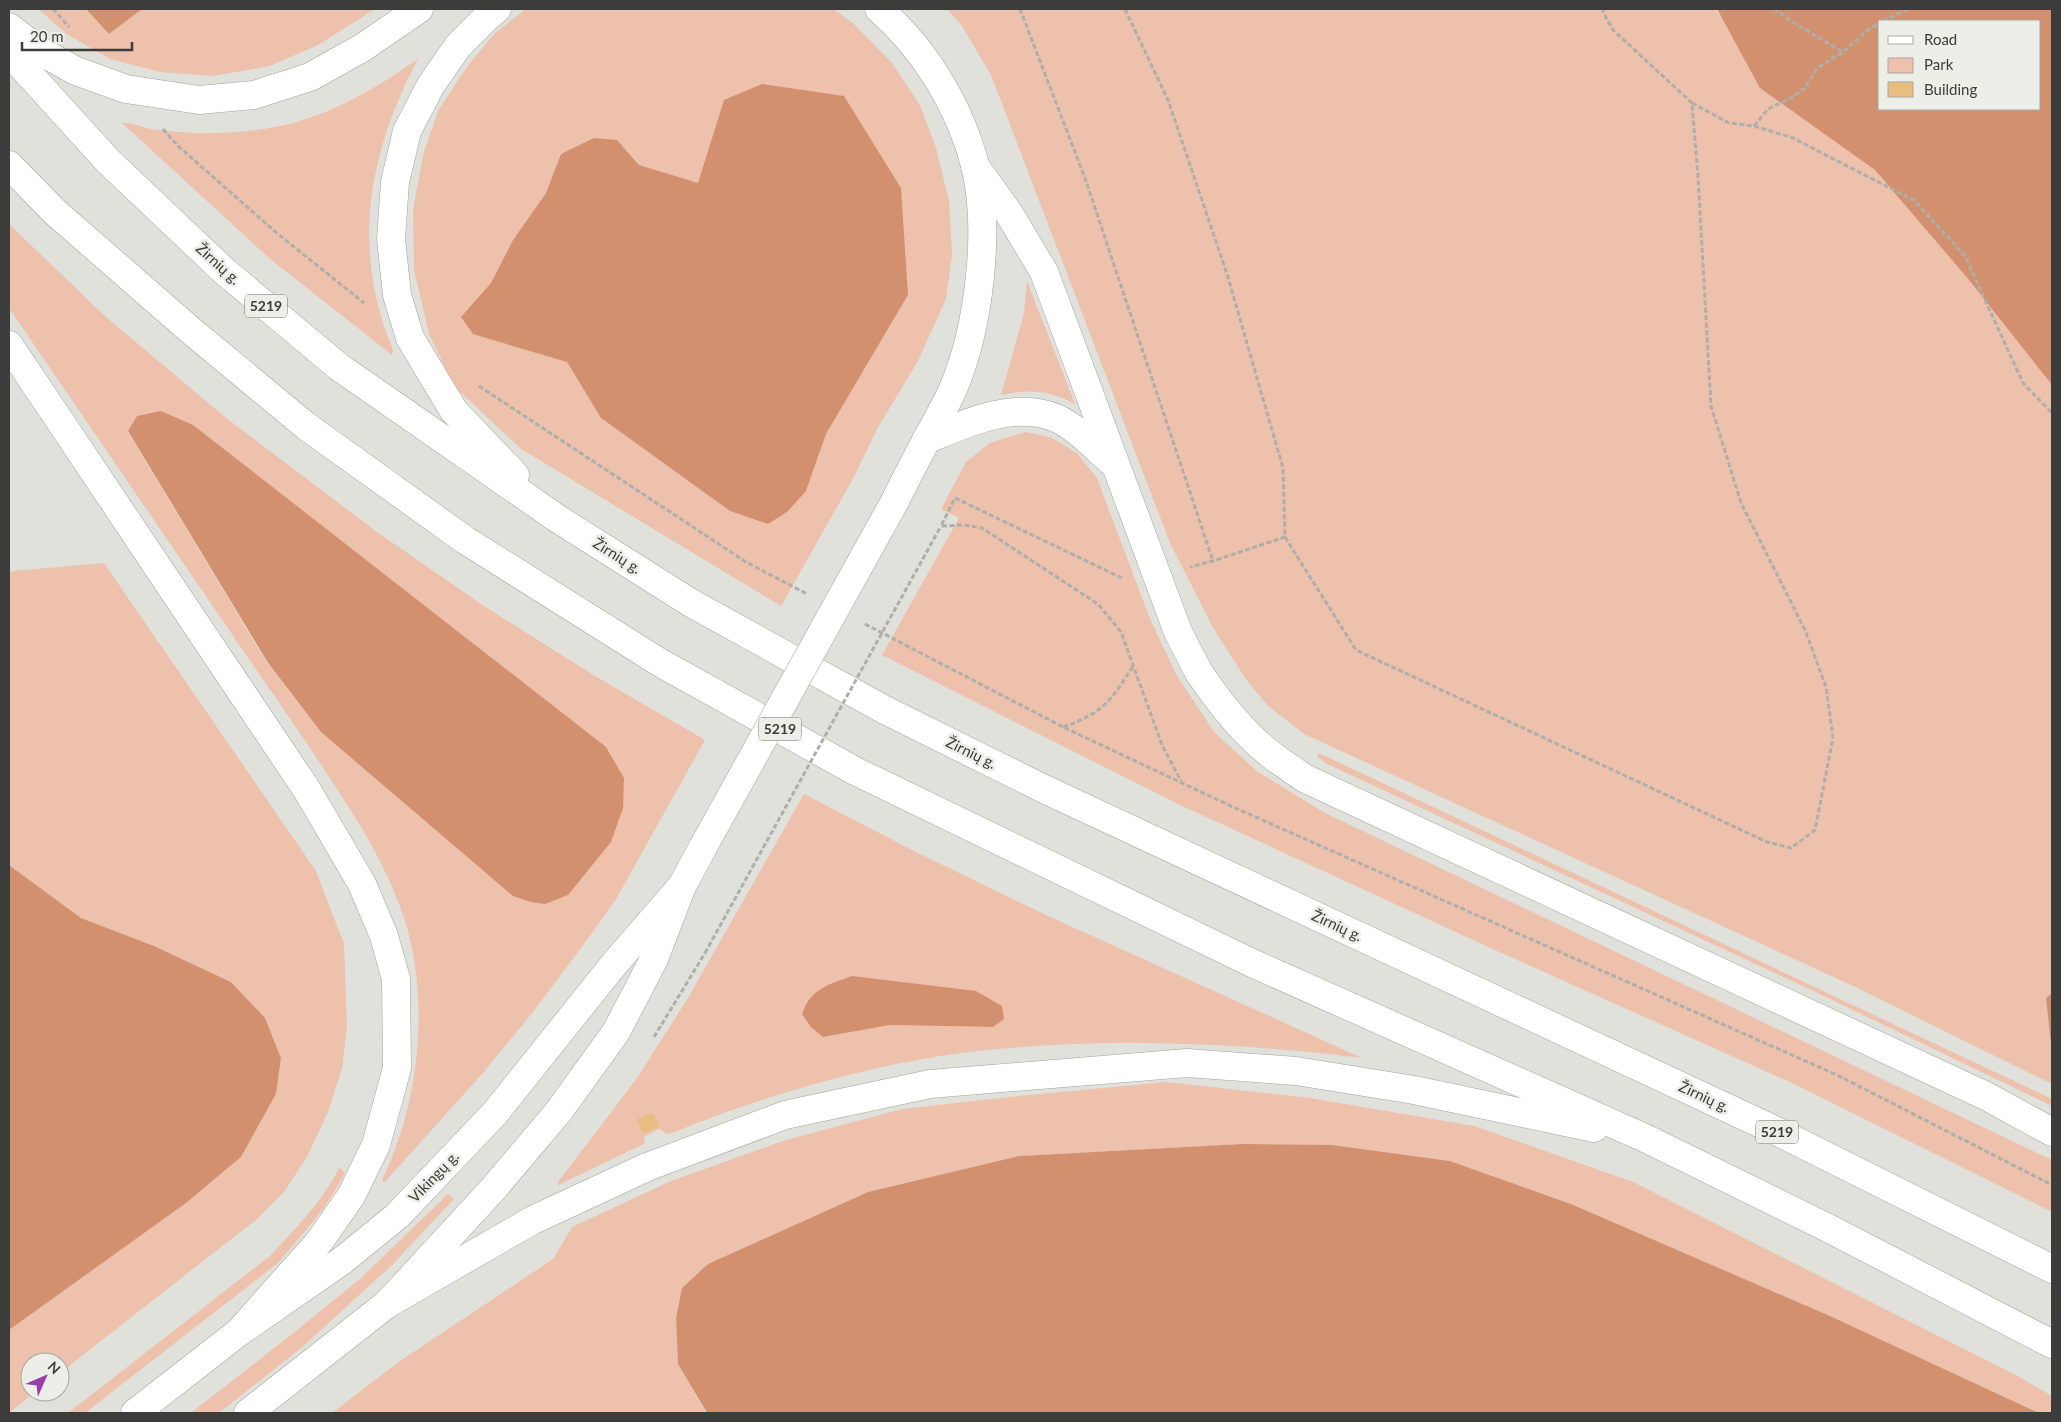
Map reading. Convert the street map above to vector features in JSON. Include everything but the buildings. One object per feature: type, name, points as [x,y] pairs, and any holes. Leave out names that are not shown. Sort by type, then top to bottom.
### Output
[{"type":"main road","points":[[9,26],[40,51],[76,71],[126,89],[199,100],[254,95],[310,77],[362,48],[419,9]]},
{"type":"main road","points":[[497,9],[458,46],[431,85],[407,131],[395,182],[392,239],[397,295],[410,338],[454,411],[558,520]]},
{"type":"main road","points":[[879,9],[912,43],[933,71],[951,103],[965,134],[975,166],[1010,215],[1044,272],[1178,632],[1198,671],[1219,702],[1244,731],[1269,753],[1304,778],[1986,1096],[2052,1132]]},
{"type":"main road","name":"Žirnių g.","points":[[9,52],[108,161],[222,270],[339,367],[558,520],[691,603],[883,709],[1050,792],[1768,1127],[2052,1269]]},
{"type":"main road","name":"5219","points":[[9,165],[55,212],[144,290],[306,426],[465,540],[659,662],[855,771],[1252,963],[1647,1139],[1828,1228],[2052,1344]]},
{"type":"main road","name":"Vikingų g.","points":[[248,1413],[387,1304],[494,1188],[553,1118],[616,1032],[654,958],[682,886],[895,500],[953,389],[968,342],[977,301],[982,255],[981,214],[975,166]]},
{"type":"main road","points":[[9,345],[307,790],[362,884],[384,936],[396,979],[397,1068],[376,1145],[351,1196],[319,1242],[239,1332]]},
{"type":"main road","points":[[926,440],[984,417],[1033,412],[1055,418],[1075,430],[1116,466]]},
{"type":"main road","name":"Vikingų g.","points":[[134,1413],[239,1332],[343,1260],[404,1209],[494,1113],[615,963],[682,886]]},
{"type":"main road","points":[[387,1304],[533,1220],[647,1167],[785,1115],[930,1084],[1187,1063],[1296,1071],[1414,1090],[1647,1139]]},
{"type":"path","points":[[53,9],[72,30]]},
{"type":"path","points":[[1020,9],[1085,178],[1213,561]]},
{"type":"path","points":[[1125,9],[1168,100],[1227,274],[1283,468],[1285,537],[1356,650],[1767,842],[1791,848],[1815,830],[1833,738],[1826,687],[1805,630],[1741,503],[1711,406],[1692,103]]},
{"type":"path","points":[[1604,9],[1603,12],[1613,30],[1692,103],[1729,123],[1754,126],[1793,138],[1915,201],[1965,256],[2023,383],[2052,413]]},
{"type":"path","points":[[1774,9],[1843,52]]},
{"type":"path","points":[[1885,20],[1908,9]]},
{"type":"path","points":[[1754,126],[1768,108],[1791,98],[1805,88],[1817,68],[1843,52],[1870,28],[1878,24]]},
{"type":"path","points":[[126,89],[178,146],[278,234],[410,338]]},
{"type":"path","points":[[472,381],[746,562],[808,594]]},
{"type":"path","points":[[705,952],[955,498],[1133,583],[1213,561],[1285,537]]},
{"type":"path","points":[[941,526],[964,525],[982,528],[1098,604],[1121,632],[1162,745],[1182,782]]},
{"type":"path","points":[[861,622],[1063,728],[1233,807],[1837,1075],[2052,1185]]},
{"type":"path","points":[[1063,728],[1087,719],[1102,709],[1118,691],[1133,665]]},
{"type":"green space","points":[[38,9],[86,9],[109,34],[142,9],[375,9],[318,45],[270,66],[213,76],[160,72],[110,59],[68,35]]},
{"type":"green space","points":[[526,9],[833,9],[854,24],[892,63],[920,105],[936,148],[949,201],[952,255],[946,299],[918,361],[877,429],[854,477],[781,606],[521,449],[454,386],[429,334],[414,270],[413,210],[423,155],[438,111],[467,67],[494,34]],"holes":[[[617,140],[639,165],[698,184],[908,295],[826,434],[806,491],[768,524],[730,511],[601,418],[567,362],[462,317],[491,283],[513,240],[546,193],[561,154]]]},
{"type":"green space","points":[[947,9],[1717,9],[1717,12],[1831,137],[1875,170],[1969,280],[2052,385],[2052,993],[2046,998],[2052,1055],[2052,1084],[1853,986],[1304,734],[1268,706],[1245,678],[1212,626],[1170,543],[991,75],[962,26]]},
{"type":"green space","points":[[418,59],[401,94],[387,130],[377,166],[371,202],[369,239],[372,276],[380,313],[393,350],[392,355],[269,258],[122,123],[151,129],[196,133],[229,133],[260,130],[288,124],[340,106],[365,93]]},
{"type":"green space","points":[[9,224],[106,317],[225,417],[377,532],[484,606],[595,676],[705,740],[615,901],[533,1012],[482,1074],[384,1183],[382,1180],[404,1121],[412,1090],[418,1025],[418,993],[414,962],[408,931],[394,891],[376,852],[322,766],[9,308]],"holes":[[[137,416],[321,732],[267,663],[128,432]]]},
{"type":"green space","points":[[1027,281],[1075,404],[1048,393],[1021,392],[1001,395],[1024,313]]},
{"type":"green space","points":[[1025,432],[1050,437],[1077,453],[1097,478],[1150,619],[1177,676],[1215,733],[1258,772],[1325,813],[2052,1160],[2052,1212],[1792,1083],[1497,951],[1180,805],[882,655],[959,518],[941,509],[966,462],[990,443]]},
{"type":"green space","points":[[104,563],[316,871],[344,944],[347,1027],[342,1068],[328,1112],[307,1157],[284,1192],[257,1219],[70,1365],[70,1352],[20,1352],[20,1402],[23,1402],[9,1413],[9,1330],[186,1203],[241,1157],[276,1094],[281,1059],[265,1018],[231,982],[154,946],[81,918],[9,865],[9,574],[13,571]]},
{"type":"green space","points":[[1319,753],[2052,1099],[2052,1106],[1809,989],[1325,763],[1317,756]]},
{"type":"green space","points":[[804,794],[914,851],[1046,915],[1362,1058],[1258,1048],[1151,1043],[1044,1045],[940,1056],[872,1069],[804,1087],[737,1108],[672,1133],[667,1134],[659,1129],[645,1136],[644,1144],[558,1185],[558,1182],[637,1078],[688,998]],"holes":[[[806,1001],[992,1027],[890,1025],[823,1037]]]},
{"type":"green space","points":[[1167,1082],[1310,1098],[1474,1126],[1633,1182],[2014,1374],[2052,1396],[2052,1413],[2039,1413],[1830,1316],[1571,1204],[1450,1161],[1332,1145],[1242,1144],[1019,1156],[868,1192],[708,1264],[682,1288],[676,1318],[678,1364],[706,1413],[332,1413],[400,1361],[553,1259],[572,1227],[671,1181],[786,1140],[902,1109]]},
{"type":"green space","points":[[339,1168],[345,1172],[339,1185],[314,1220],[278,1263],[85,1413],[68,1413],[271,1255],[317,1203]]},
{"type":"green space","points":[[448,1194],[454,1199],[391,1266],[300,1349],[219,1413],[191,1413],[361,1278]]},
{"type":"shaded area","points":[[86,9],[142,9],[109,34]]},
{"type":"shaded area","points":[[1717,9],[2052,9],[2052,385],[1969,280],[1875,170],[1760,88]]},
{"type":"shaded area","points":[[762,84],[844,96],[901,188],[908,295],[826,434],[806,491],[787,512],[768,524],[730,511],[601,418],[567,362],[473,334],[461,317],[491,283],[513,240],[546,193],[561,154],[594,138],[617,140],[639,165],[698,183],[724,100]]},
{"type":"shaded area","points":[[161,411],[193,425],[606,747],[624,778],[623,808],[611,842],[568,895],[545,904],[513,896],[321,732],[268,663],[128,431],[137,416]]},
{"type":"shaded area","points":[[9,865],[81,918],[154,946],[231,982],[265,1018],[281,1058],[276,1094],[241,1157],[186,1203],[9,1330]]},
{"type":"shaded area","points":[[852,976],[976,991],[1002,1006],[1004,1019],[993,1027],[890,1025],[823,1037],[811,1027],[802,1014],[806,1005],[810,998],[821,989]]},
{"type":"shaded area","points":[[2052,993],[2052,1055],[2046,998]]},
{"type":"shaded area","points":[[1242,1144],[1332,1145],[1450,1161],[1571,1204],[1830,1316],[2039,1413],[707,1413],[678,1364],[676,1318],[682,1288],[708,1264],[868,1192],[1019,1156]]}]
